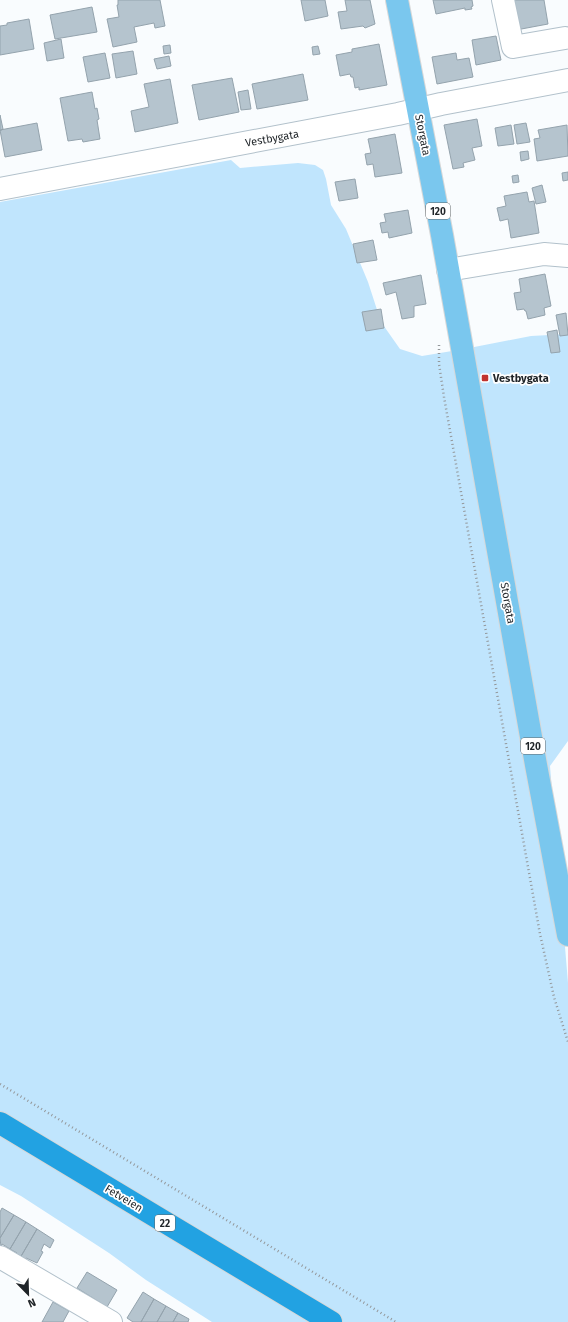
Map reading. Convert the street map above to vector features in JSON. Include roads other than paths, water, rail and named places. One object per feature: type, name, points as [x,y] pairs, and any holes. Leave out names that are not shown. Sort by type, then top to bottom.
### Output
[{"type":"highway","name":"Fetveien","points":[[0,1123],[331,1322]]},
{"type":"main road","name":"Storgata","points":[[397,0],[448,270],[568,935]]},
{"type":"street","points":[[503,0],[513,48],[565,38]]},
{"type":"street","name":"Vestbygata","points":[[0,189],[398,114],[441,104],[568,80]]},
{"type":"street","points":[[448,270],[544,254],[568,256]]},
{"type":"street","points":[[0,1257],[98,1319]]},
{"type":"place","name":"Vestbygata","points":[[485,378]]}]
